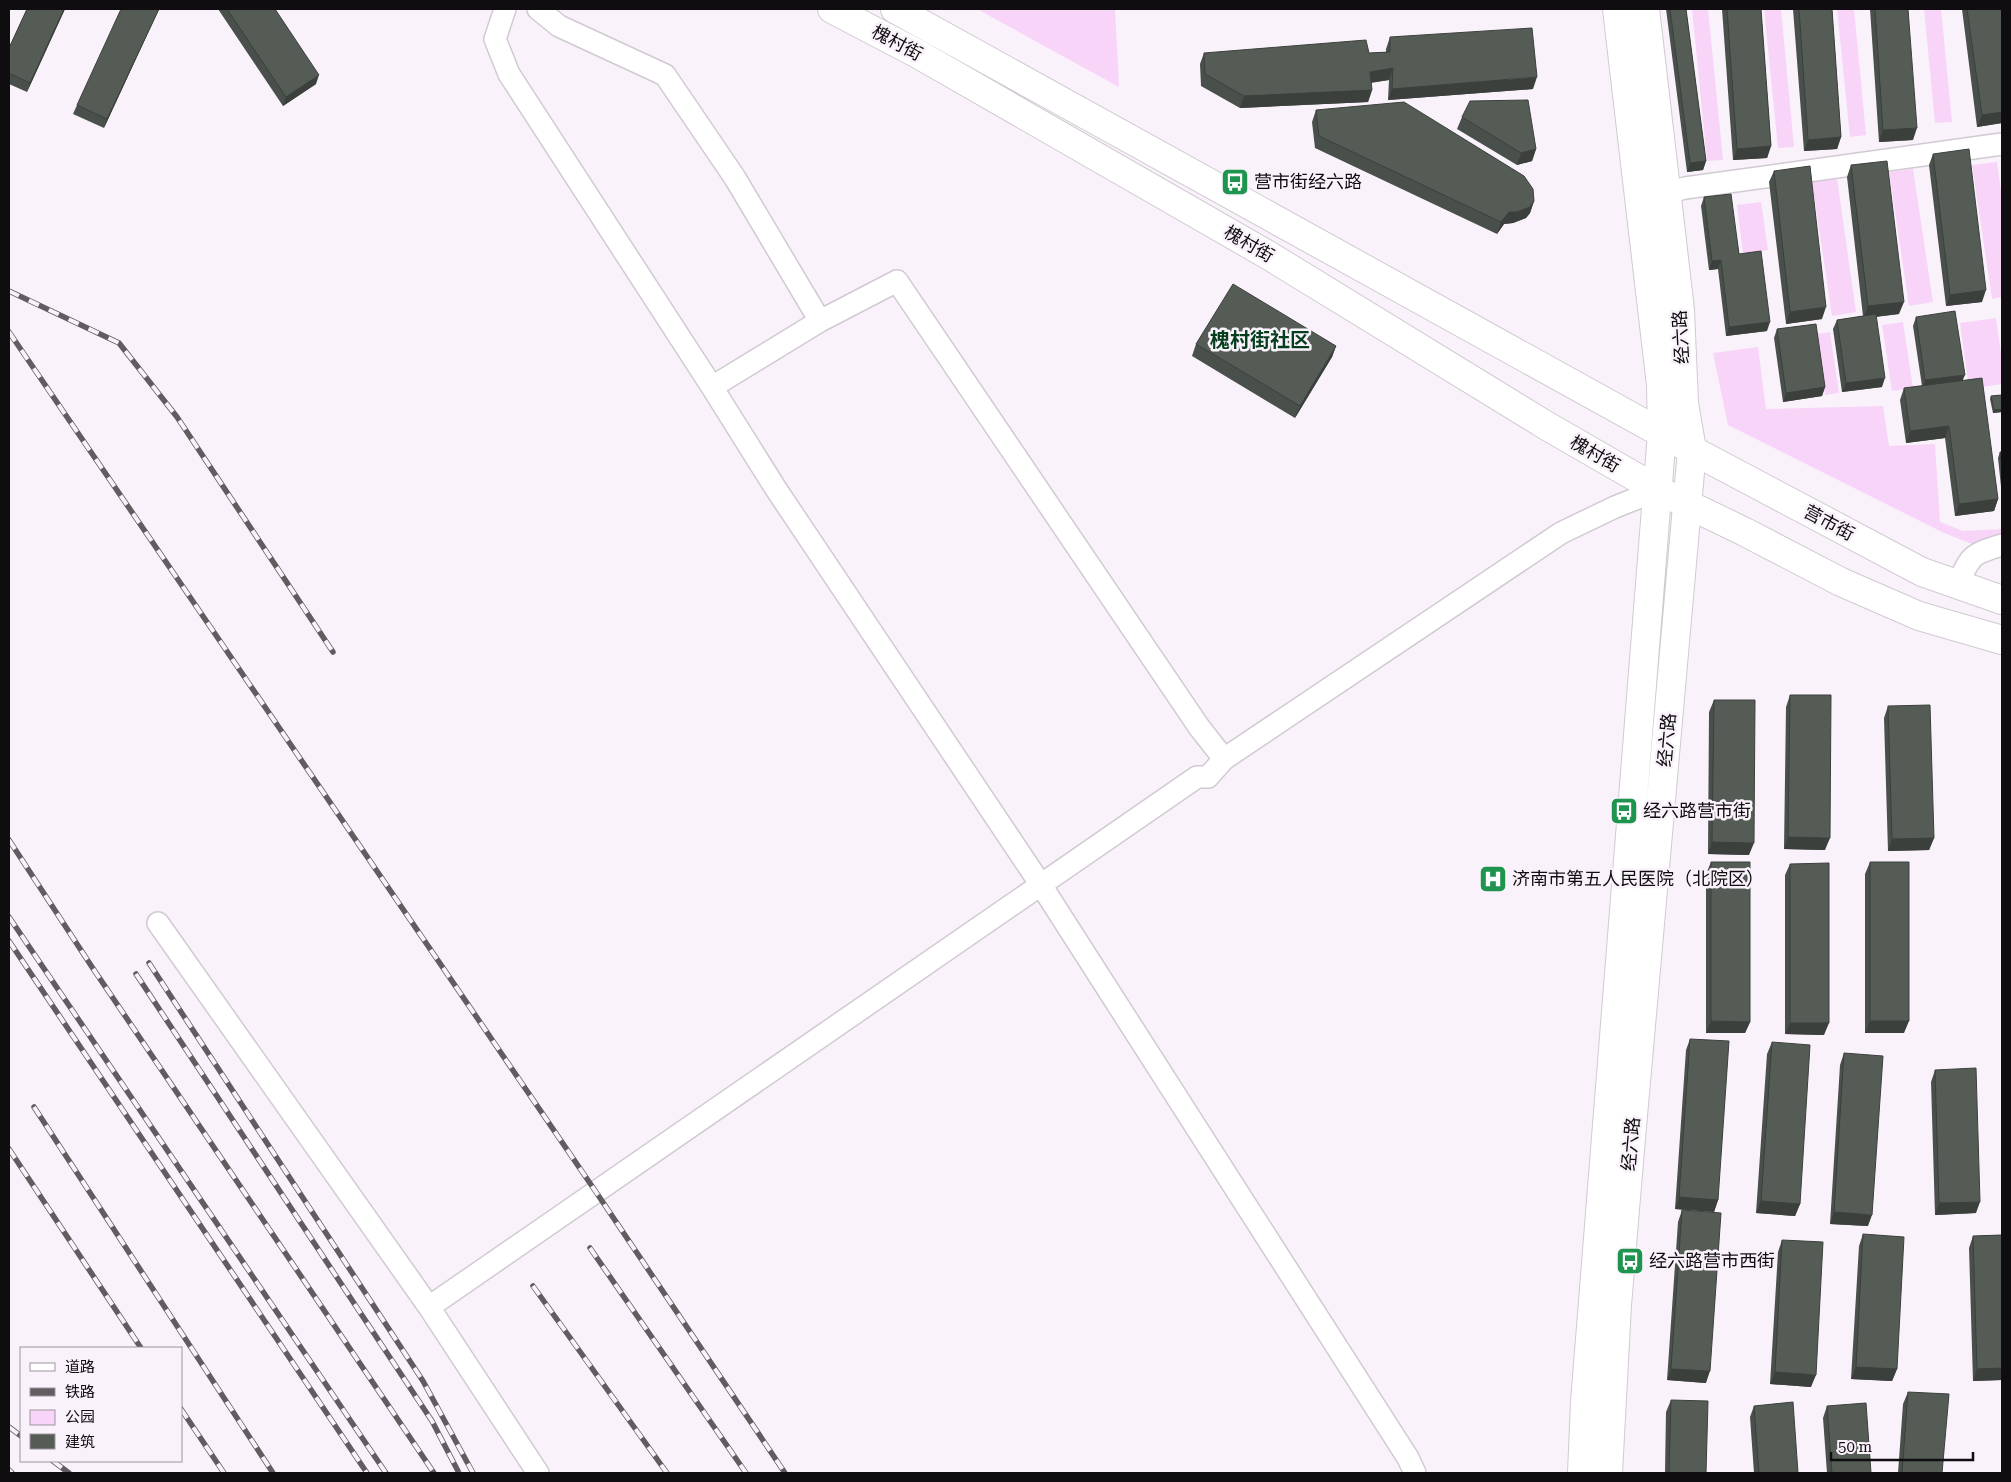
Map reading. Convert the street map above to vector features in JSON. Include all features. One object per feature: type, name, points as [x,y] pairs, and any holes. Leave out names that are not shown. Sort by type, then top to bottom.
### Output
[{"type":"main road","name":"槐村街","points":[[832,9],[918,54],[1268,255],[1538,421],[1658,490]]},
{"type":"main road","name":"槐村街","points":[[895,9],[1662,433]]},
{"type":"main road","name":"经六路","points":[[1582,1473],[1585,1402],[1662,433],[1661,385],[1617,9]]},
{"type":"main road","name":"经六路","points":[[1608,1473],[1618,1305],[1631,1138],[1692,450],[1684,403],[1680,310],[1645,9]]},
{"type":"main road","name":"营市街","points":[[1662,433],[1922,572],[2002,600]]},
{"type":"main road","points":[[1658,490],[1746,532],[1841,582],[1910,612],[2002,640]]},
{"type":"street","points":[[505,9],[495,38],[509,74],[776,489],[1041,885],[1408,1458],[1415,1473]]},
{"type":"street","points":[[538,9],[559,26],[664,74],[735,178],[820,321]]},
{"type":"street","points":[[1666,193],[1685,188],[2002,144]]},
{"type":"street","points":[[712,387],[820,321],[897,281],[1199,727],[1224,759]]},
{"type":"street","points":[[429,1307],[1197,777],[1208,777],[1224,759],[1561,534],[1615,507],[1658,490]]},
{"type":"street","points":[[1957,585],[1971,558],[1979,552],[2002,545]]},
{"type":"street","points":[[158,924],[429,1307],[538,1473]]},
{"type":"green space","points":[[977,9],[1115,9],[1119,87]]},
{"type":"green space","points":[[1692,9],[1708,9],[1723,160],[1707,161]]},
{"type":"green space","points":[[1764,9],[1781,9],[1794,147],[1778,148]]},
{"type":"green space","points":[[1837,9],[1854,9],[1866,135],[1850,137]]},
{"type":"green space","points":[[1924,9],[1941,9],[1952,122],[1935,123]]},
{"type":"green space","points":[[1997,162],[2002,199],[2002,297],[1992,299],[1972,165]]},
{"type":"green space","points":[[1913,169],[1933,302],[1909,306],[1889,172]]},
{"type":"green space","points":[[1837,178],[1856,312],[1832,316],[1812,182]]},
{"type":"green space","points":[[1761,202],[1768,250],[1743,254],[1737,205]]},
{"type":"green space","points":[[1996,318],[2002,361],[2002,384],[1969,389],[1960,323]]},
{"type":"green space","points":[[1903,322],[1913,388],[1892,391],[1882,325]]},
{"type":"green space","points":[[1830,332],[1839,393],[1825,395],[1816,334]]},
{"type":"green space","points":[[1758,347],[1766,409],[1883,406],[1889,446],[1935,444],[1940,522],[1963,531],[2002,529],[2002,556],[1944,533],[1728,425],[1713,353]]},
{"type":"building","points":[[27,9],[64,9],[30,83],[9,73],[9,48]]},
{"type":"building","points":[[121,9],[159,9],[107,119],[77,105]]},
{"type":"building","points":[[227,9],[275,9],[319,75],[286,97]]},
{"type":"building","points":[[1670,9],[1686,9],[1706,161],[1690,163]]},
{"type":"building","points":[[1727,9],[1761,9],[1771,146],[1737,149]]},
{"type":"building","points":[[1799,9],[1832,9],[1841,137],[1808,140]]},
{"type":"building","points":[[1875,9],[1908,9],[1917,128],[1883,130]]},
{"type":"building","points":[[1967,9],[2002,9],[2002,112],[1982,115]]},
{"type":"building","points":[[1532,28],[1537,77],[1392,89],[1393,68],[1370,72],[1372,90],[1244,96],[1205,74],[1204,53],[1366,40],[1369,53],[1390,52],[1390,37]]},
{"type":"building","points":[[1528,100],[1536,149],[1521,153],[1462,117],[1470,101]]},
{"type":"building","points":[[1404,102],[1524,176],[1533,189],[1534,201],[1530,207],[1517,212],[1509,212],[1501,222],[1319,136],[1316,110]]},
{"type":"building","points":[[1969,149],[1986,290],[1950,295],[1933,154]]},
{"type":"building","points":[[1887,161],[1904,302],[1868,306],[1851,165]]},
{"type":"building","points":[[1810,166],[1826,307],[1790,312],[1774,171]]},
{"type":"building","points":[[1731,194],[1739,254],[1761,251],[1770,322],[1729,327],[1721,260],[1712,261],[1704,197]]},
{"type":"building","points":[[1233,284],[1336,346],[1300,406],[1196,344]]},
{"type":"building","points":[[1955,311],[1965,375],[1925,380],[1916,317]]},
{"type":"building","points":[[1876,314],[1885,378],[1846,383],[1837,320]]},
{"type":"building","points":[[1816,324],[1825,387],[1786,393],[1777,329]]},
{"type":"building","points":[[1982,378],[1998,499],[1959,504],[1949,426],[1910,431],[1904,388]]},
{"type":"building","points":[[2002,395],[2002,409],[1994,410],[1991,396]]},
{"type":"building","points":[[2000,452],[2002,452],[2002,470]]},
{"type":"building","points":[[1790,695],[1831,695],[1830,838],[1788,837]]},
{"type":"building","points":[[1714,700],[1755,700],[1754,843],[1712,842]]},
{"type":"building","points":[[1930,705],[1934,838],[1892,839],[1888,706]]},
{"type":"building","points":[[1711,862],[1750,862],[1750,1022],[1711,1021]]},
{"type":"building","points":[[1870,862],[1909,862],[1909,1021],[1870,1021]]},
{"type":"building","points":[[1829,863],[1829,1023],[1790,1023],[1790,864]]},
{"type":"building","points":[[1690,1039],[1729,1041],[1718,1200],[1679,1197]]},
{"type":"building","points":[[1772,1042],[1810,1045],[1800,1204],[1761,1201]]},
{"type":"building","points":[[1844,1053],[1883,1056],[1872,1215],[1834,1212]]},
{"type":"building","points":[[1976,1068],[1980,1202],[1939,1203],[1935,1070]]},
{"type":"building","points":[[1682,1210],[1721,1213],[1710,1371],[1671,1369]]},
{"type":"building","points":[[1863,1234],[1904,1237],[1897,1369],[1856,1367]]},
{"type":"building","points":[[2002,1235],[2002,1368],[1977,1369],[1973,1236]]},
{"type":"building","points":[[1782,1240],[1823,1242],[1816,1375],[1775,1372]]},
{"type":"building","points":[[1908,1392],[1949,1394],[1942,1473],[1902,1473]]},
{"type":"building","points":[[1671,1400],[1708,1401],[1706,1473],[1669,1473]]},
{"type":"building","points":[[1793,1402],[1798,1473],[1759,1473],[1754,1406]]},
{"type":"building","points":[[1866,1403],[1871,1473],[1832,1473],[1827,1406]]},
{"type":"railway","points":[[9,291],[119,343],[177,417],[333,652]]},
{"type":"railway","points":[[9,332],[596,1192],[785,1473]]},
{"type":"railway","points":[[9,840],[92,967],[434,1473]]},
{"type":"railway","points":[[9,917],[386,1473]]},
{"type":"railway","points":[[9,941],[367,1473]]},
{"type":"railway","points":[[149,963],[423,1381],[473,1473]]},
{"type":"railway","points":[[136,974],[432,1421],[459,1473]]},
{"type":"railway","points":[[34,1107],[273,1473]]},
{"type":"railway","points":[[9,1149],[140,1347]]},
{"type":"railway","points":[[590,1248],[746,1473]]},
{"type":"railway","points":[[533,1286],[667,1473]]},
{"type":"railway","points":[[182,1410],[224,1473]]},
{"type":"railway","points":[[9,1427],[20,1435]]},
{"type":"railway","points":[[54,1462],[69,1473]]},
{"type":"railway","points":[[9,1470],[12,1473]]},
{"type":"place","name":"营市街经六路","points":[[1235,182]]},
{"type":"place","name":"经六路营市街","points":[[1624,811]]},
{"type":"place","name":"济南市第五人民医院（北院区）","points":[[1493,879]]},
{"type":"place","name":"经六路营市西街","points":[[1630,1261]]},
{"type":"district","name":"槐村街社区","points":[[1260,340]]}]
